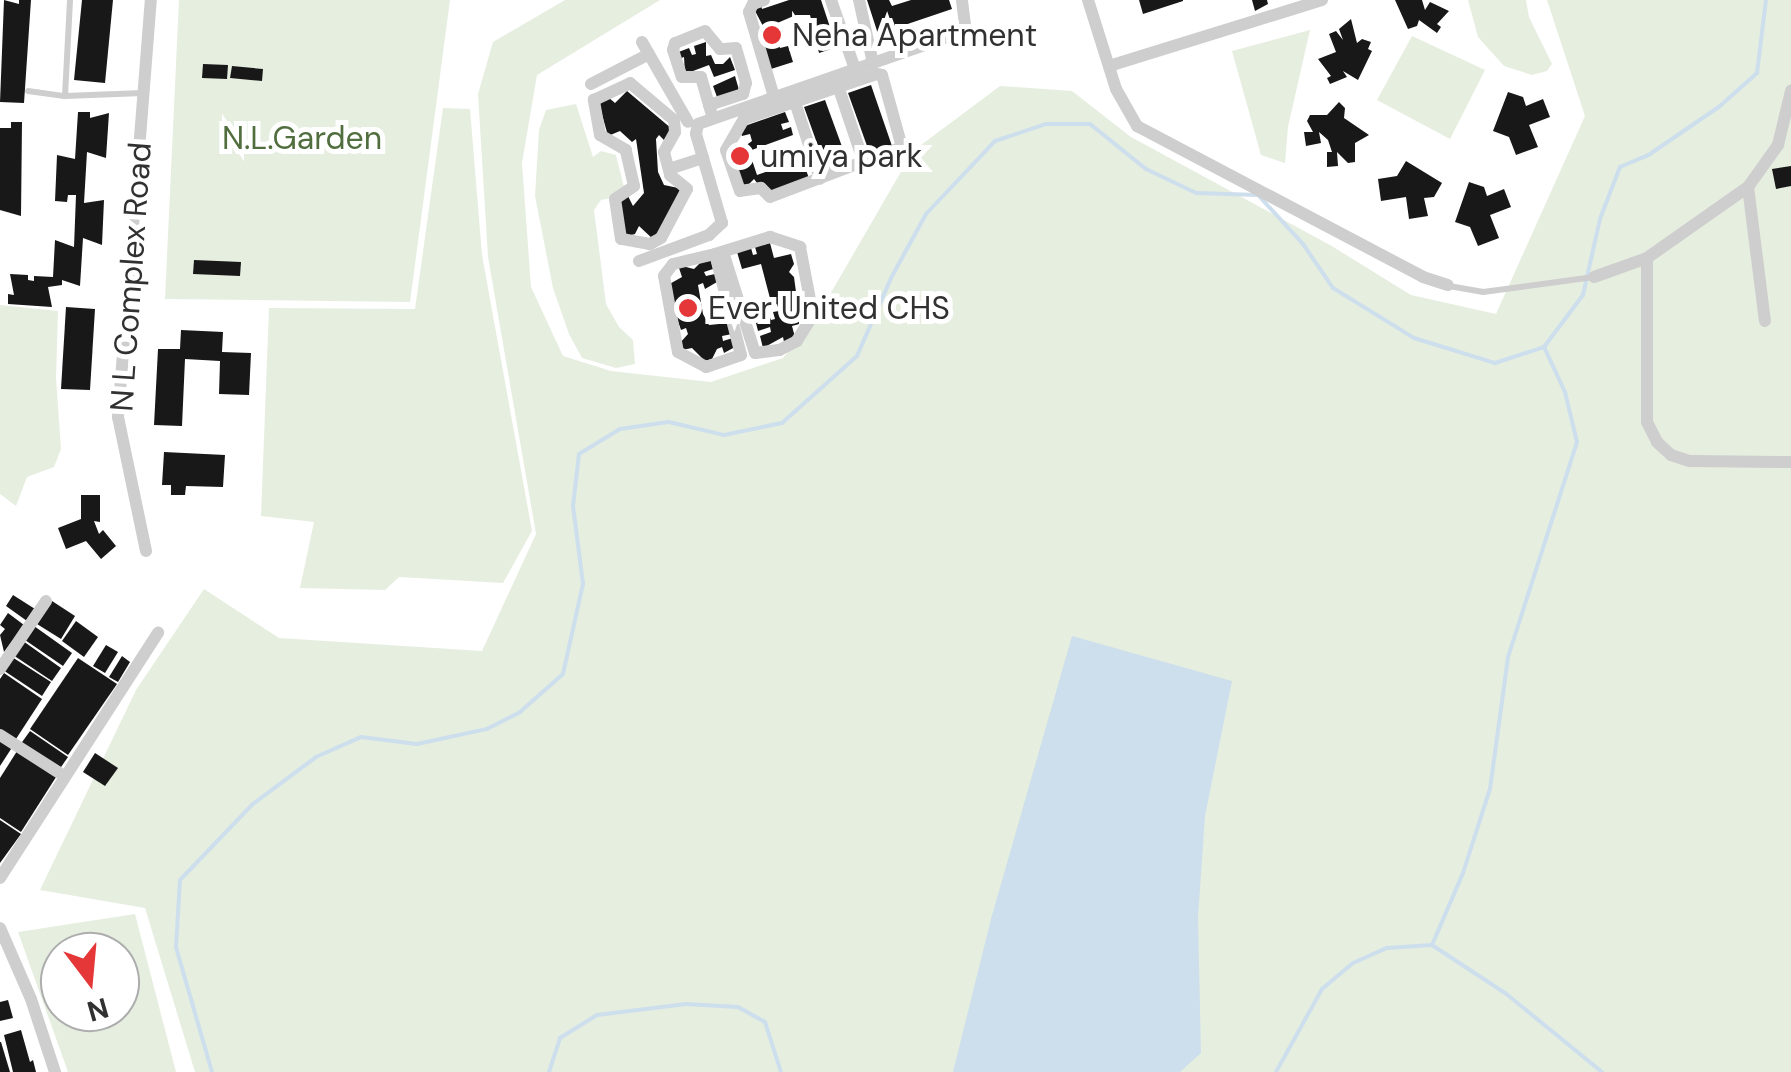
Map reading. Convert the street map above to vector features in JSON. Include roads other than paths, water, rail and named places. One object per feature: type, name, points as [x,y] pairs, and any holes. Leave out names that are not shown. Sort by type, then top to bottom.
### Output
[{"type":"street","name":"N L Complex Road","points":[[146,551],[118,417],[151,0]]},
{"type":"street","points":[[764,0],[753,4],[749,12],[774,97]]},
{"type":"street","points":[[831,0],[855,70]]},
{"type":"street","points":[[859,0],[874,63]]},
{"type":"street","points":[[836,81],[882,75],[902,147],[770,197],[761,188],[742,193],[726,150],[744,120],[855,70],[956,34],[965,25],[962,0]]},
{"type":"street","points":[[1088,0],[1109,66],[1137,126],[1424,277],[1448,285]]},
{"type":"street","points":[[1109,66],[1322,0]]},
{"type":"street","points":[[686,122],[630,83],[594,100],[600,135],[626,150],[634,186],[615,200],[622,239],[650,244],[661,238],[687,194],[686,184],[668,169],[664,152],[686,122],[711,112],[743,94],[746,83],[736,48],[720,49],[706,31],[675,43],[673,50],[682,76],[700,77],[711,112]]},
{"type":"street","points":[[591,84],[645,48],[696,134],[721,214],[722,223],[713,234],[639,261]]},
{"type":"street","points":[[836,81],[864,163]]},
{"type":"street","points":[[1587,278],[1647,258],[1748,187],[1778,145],[1791,91]]},
{"type":"street","points":[[711,112],[793,96]]},
{"type":"street","points":[[793,96],[820,179]]},
{"type":"street","points":[[668,169],[703,158]]},
{"type":"street","points":[[1748,187],[1766,321]]},
{"type":"street","points":[[713,234],[719,253],[754,353],[779,350],[797,342],[813,316],[800,248],[770,238],[719,253],[673,264],[663,282],[678,352],[706,367],[742,351],[719,253]]},
{"type":"street","points":[[1647,258],[1647,422],[1657,442],[1671,455],[1690,460],[1791,462]]},
{"type":"street","points":[[0,668],[46,600]]},
{"type":"street","points":[[0,878],[158,633]]},
{"type":"street","points":[[0,735],[58,772]]},
{"type":"street","points":[[0,928],[54,1072]]},
{"type":"lane","points":[[65,96],[70,0]]},
{"type":"lane","points":[[28,91],[65,96],[144,93]]},
{"type":"lane","points":[[1448,285],[1483,292],[1587,278]]},
{"type":"water","points":[[1072,636],[1232,681],[1205,816],[1198,917],[1201,1053],[1180,1072],[953,1072],[991,919]]},
{"type":"waterway","points":[[1602,1072],[1505,993],[1432,945],[1463,873],[1490,789],[1508,657],[1577,442],[1565,392],[1544,347],[1583,295],[1600,219],[1620,167],[1650,154],[1720,106],[1757,73],[1766,0]]},
{"type":"waterway","points":[[212,1072],[176,947],[180,880],[253,804],[316,757],[361,737],[417,744],[487,729],[520,712],[563,674],[583,584],[573,506],[579,454],[620,429],[669,422],[724,435],[782,423],[857,356],[891,278],[926,214],[995,141],[1046,124],[1090,124],[1146,169],[1196,193],[1258,195],[1303,244],[1333,288],[1414,338],[1495,363],[1544,347]]},
{"type":"waterway","points":[[1276,1072],[1322,989],[1353,963],[1387,948],[1432,945]]},
{"type":"waterway","points":[[549,1072],[560,1038],[597,1015],[686,1004],[738,1007],[765,1022],[781,1072]]},
{"type":"place","name":"Neha Apartment","points":[[772,35]]},
{"type":"place","name":"umiya park","points":[[740,156]]},
{"type":"place","name":"Ever United CHS","points":[[688,308]]},
{"type":"park label","name":"N.L.Garden","points":[[302,138]]}]
